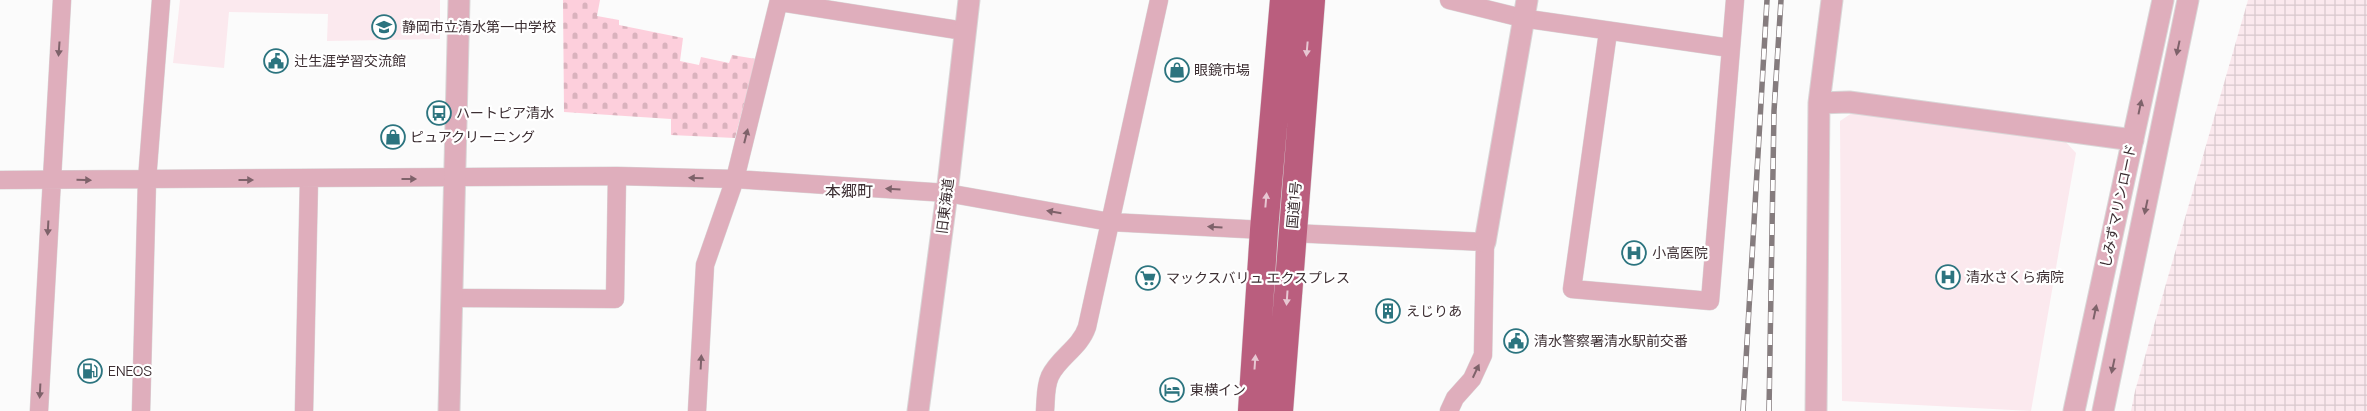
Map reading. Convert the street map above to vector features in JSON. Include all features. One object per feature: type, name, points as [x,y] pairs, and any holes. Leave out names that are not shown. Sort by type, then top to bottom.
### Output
[{"type":"highway","name":"国道1号","points":[[1252,411],[1264,230],[1284,0]]},
{"type":"highway","name":"国道1号","points":[[1279,411],[1311,0]]},
{"type":"street","points":[[39,411],[62,0]]},
{"type":"street","points":[[141,411],[147,180],[161,0]]},
{"type":"street","points":[[450,411],[460,0]]},
{"type":"street","name":"旧東海道","points":[[918,411],[947,193],[969,0]]},
{"type":"street","points":[[1045,411],[1047,385],[1051,374],[1083,340],[1085,333],[1159,0]]},
{"type":"street","points":[[1449,0],[1525,9],[1608,32],[1730,48]]},
{"type":"street","points":[[1608,32],[1572,289],[1710,301],[1735,0]]},
{"type":"street","points":[[1816,411],[1819,103],[1832,0]]},
{"type":"street","name":"しみずマリンロード","points":[[2074,411],[2162,0]]},
{"type":"street","name":"しみずマリンロード","points":[[2104,411],[2188,0]]},
{"type":"street","points":[[697,411],[705,265],[735,179],[780,1],[964,31]]},
{"type":"street","points":[[1449,411],[1455,398],[1472,379],[1483,355],[1485,242],[1525,9]]},
{"type":"street","points":[[1819,103],[1849,102],[2133,140]]},
{"type":"street","points":[[0,180],[617,176],[735,179],[947,193],[1110,222],[1264,230]]},
{"type":"street","points":[[453,298],[614,299],[617,176]]},
{"type":"street","points":[[304,411],[309,179]]},
{"type":"street","points":[[1292,232],[1485,242]]},
{"type":"shaded area","name":"静岡市立清水第一中学校","points":[[180,0],[440,0],[440,39],[327,41],[328,14],[229,12],[224,68],[173,63]]},
{"type":"shaded area","points":[[2248,0],[2367,0],[2367,411],[2131,411],[2135,391]]},
{"type":"shaded area","name":"清水さくら病院","points":[[1852,113],[2064,140],[2076,153],[2031,411],[1842,401],[1840,121]]},
{"type":"green space","points":[[563,0],[600,0],[597,16],[619,20],[619,25],[683,38],[680,61],[699,65],[701,57],[729,63],[732,55],[756,59],[735,138],[671,135],[671,119],[564,112]]},
{"type":"railway","points":[[1743,411],[1767,0]]},
{"type":"railway","points":[[1769,411],[1774,111],[1781,0]]},
{"type":"place","name":"静岡市立清水第一中学校","points":[[384,27]]},
{"type":"place","name":"辻生涯学習交流館","points":[[276,61]]},
{"type":"place","name":"眼鏡市場","points":[[1177,70]]},
{"type":"place","name":"ハートピア清水","points":[[439,113]]},
{"type":"place","name":"ピュアクリーニング","points":[[393,137]]},
{"type":"place","name":"小高医院","points":[[1634,253]]},
{"type":"place","name":"清水さくら病院","points":[[1948,277]]},
{"type":"place","name":"マックスバリュ エクスプレス","points":[[1148,278]]},
{"type":"place","name":"えじりあ","points":[[1388,311]]},
{"type":"place","name":"清水警察署清水駅前交番","points":[[1516,341]]},
{"type":"place","name":"ENEOS","points":[[90,371]]},
{"type":"place","name":"東横イン","points":[[1172,390]]},
{"type":"district","name":"本郷町","points":[[849,191]]}]
